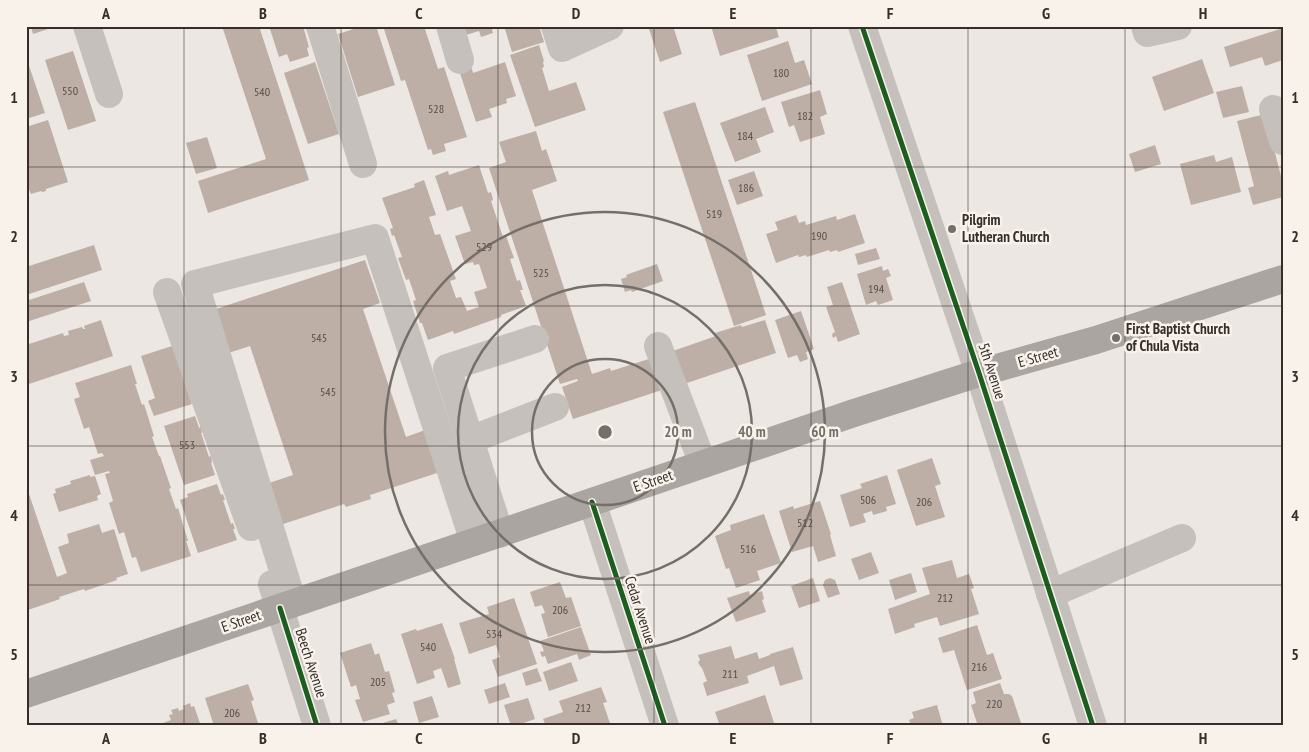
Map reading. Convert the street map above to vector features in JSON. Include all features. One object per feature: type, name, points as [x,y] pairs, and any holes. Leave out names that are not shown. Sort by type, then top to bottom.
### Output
[{"type":"main road","name":"E Street","points":[[26,694],[854,413],[979,373],[1096,340],[1283,279]]},
{"type":"street","points":[[87,26],[108,94]]},
{"type":"street","points":[[320,26],[363,164]]},
{"type":"street","points":[[450,26],[460,60]]},
{"type":"street","points":[[555,26],[562,48],[610,26]]},
{"type":"street","name":"5th Avenue","points":[[862,26],[979,373],[1093,726]]},
{"type":"street","points":[[1145,26],[1147,33],[1178,26]]},
{"type":"street","points":[[1273,109],[1283,141]]},
{"type":"street","points":[[287,606],[195,284],[375,238],[474,542]]},
{"type":"street","points":[[167,292],[287,606]]},
{"type":"street","points":[[500,534],[447,368],[535,339]]},
{"type":"street","points":[[658,346],[703,464]]},
{"type":"street","points":[[470,440],[555,408]]},
{"type":"street","name":"Cedar Avenue","points":[[592,502],[665,726]]},
{"type":"street","points":[[1050,594],[1182,538]]},
{"type":"street","name":"Beech Avenue","points":[[287,606],[318,726]]},
{"type":"building","points":[[31,26],[54,26],[54,27],[33,34]]},
{"type":"building","points":[[222,26],[259,26],[309,180],[208,213],[198,181],[266,159]]},
{"type":"building","points":[[269,26],[303,26],[309,47],[307,48],[309,56],[290,62],[287,54],[279,57]]},
{"type":"building","points":[[363,26],[376,26],[395,85],[358,97],[338,34]]},
{"type":"building","points":[[383,26],[424,26],[438,69],[444,67],[467,137],[444,144],[446,151],[433,155],[431,149],[428,150],[405,80],[401,81]]},
{"type":"building","points":[[460,26],[491,26],[493,33],[481,37],[479,31],[466,35]]},
{"type":"building","points":[[504,26],[539,26],[544,42],[512,52]]},
{"type":"building","points":[[648,26],[673,26],[682,54],[660,62]]},
{"type":"building","points":[[711,26],[780,27],[776,28],[779,37],[720,56]]},
{"type":"building","points":[[1283,28],[1283,60],[1265,66],[1262,57],[1230,67],[1224,47]]},
{"type":"building","points":[[788,41],[795,63],[804,60],[812,84],[762,101],[747,55]]},
{"type":"building","points":[[539,45],[544,61],[544,67],[542,68],[549,91],[576,82],[586,110],[535,127],[510,55]]},
{"type":"building","points":[[73,51],[96,121],[68,130],[45,60]]},
{"type":"building","points":[[26,57],[45,113],[26,119]]},
{"type":"building","points":[[1202,59],[1214,93],[1164,111],[1152,77]]},
{"type":"building","points":[[315,62],[339,134],[308,144],[284,73]]},
{"type":"building","points":[[505,62],[516,96],[506,99],[507,103],[489,109],[492,117],[476,122],[459,70],[471,66],[473,73]]},
{"type":"building","points":[[1242,86],[1249,112],[1223,118],[1216,92]]},
{"type":"building","points":[[820,90],[827,114],[820,117],[825,134],[800,142],[794,125],[789,127],[781,102]]},
{"type":"building","points":[[695,102],[766,315],[734,326],[663,112]]},
{"type":"building","points":[[765,107],[774,132],[756,139],[761,152],[735,162],[720,123]]},
{"type":"building","points":[[1265,114],[1283,184],[1283,197],[1253,205],[1248,188],[1254,186],[1237,121]]},
{"type":"building","points":[[48,120],[68,182],[46,189],[46,191],[31,194],[26,182],[26,127]]},
{"type":"building","points":[[536,131],[542,151],[546,149],[557,181],[532,190],[592,374],[610,368],[611,371],[655,357],[665,389],[573,419],[562,387],[578,381],[577,379],[560,384],[489,168],[506,162],[499,142]]},
{"type":"building","points":[[207,137],[217,168],[196,174],[186,143]]},
{"type":"building","points":[[1155,145],[1161,164],[1135,172],[1129,154]]},
{"type":"building","points":[[1214,155],[1216,162],[1232,157],[1241,192],[1191,205],[1180,164]]},
{"type":"building","points":[[479,165],[488,193],[491,192],[493,200],[491,201],[503,237],[506,236],[514,258],[510,259],[517,281],[520,280],[523,290],[520,290],[526,306],[454,334],[453,331],[428,340],[413,301],[416,300],[409,279],[406,280],[398,258],[402,257],[394,235],[392,236],[390,229],[393,228],[382,198],[415,187],[414,184],[424,180],[436,215],[429,217],[435,235],[440,234],[456,279],[450,281],[456,298],[461,297],[467,311],[479,307],[474,292],[487,288],[479,264],[474,265],[473,262],[465,264],[455,236],[471,231],[462,206],[447,211],[435,176],[448,171],[449,175]]},
{"type":"building","points":[[754,171],[763,196],[737,205],[728,180]]},
{"type":"building","points":[[855,214],[865,243],[838,252],[837,250],[830,252],[829,250],[807,257],[806,255],[799,257],[798,255],[776,263],[766,234],[778,230],[775,222],[796,215],[799,223],[805,221],[806,225],[836,216],[837,220]]},
{"type":"building","points":[[94,245],[102,270],[26,295],[26,267]]},
{"type":"building","points":[[876,248],[880,259],[858,265],[855,254]]},
{"type":"building","points":[[365,260],[380,303],[363,309],[406,437],[428,429],[440,472],[370,495],[371,499],[346,507],[344,504],[274,527],[260,486],[293,475],[250,346],[225,354],[210,311]]},
{"type":"building","points":[[657,264],[663,281],[632,292],[631,290],[625,292],[621,279],[627,277],[626,275]]},
{"type":"building","points":[[882,266],[883,271],[888,269],[891,276],[886,278],[893,300],[878,305],[876,301],[866,305],[857,274]]},
{"type":"building","points":[[84,282],[91,301],[26,322],[26,301]]},
{"type":"building","points":[[842,282],[860,334],[838,342],[836,336],[833,338],[832,334],[835,332],[826,307],[833,305],[827,287]]},
{"type":"building","points":[[801,311],[814,349],[806,352],[808,359],[800,362],[797,355],[788,358],[775,320]]},
{"type":"building","points":[[101,320],[113,356],[26,385],[26,345],[63,333],[64,336],[69,335],[68,331],[82,327],[85,329],[84,326]]},
{"type":"building","points":[[765,320],[776,353],[684,384],[673,351],[716,336],[715,333]]},
{"type":"building","points":[[172,346],[192,404],[154,416],[148,401],[155,398],[141,356]]},
{"type":"building","points":[[131,365],[137,384],[135,384],[142,405],[144,404],[154,436],[152,437],[171,488],[169,489],[176,509],[178,508],[191,556],[141,572],[136,557],[132,558],[124,532],[119,534],[109,503],[113,501],[105,474],[110,473],[109,471],[95,475],[90,460],[104,456],[102,453],[98,454],[89,427],[84,429],[74,399],[80,397],[75,383]]},
{"type":"building","points":[[195,416],[199,428],[201,427],[201,433],[209,457],[211,456],[215,475],[184,485],[164,426]]},
{"type":"building","points":[[932,458],[941,484],[935,486],[945,517],[916,526],[897,470]]},
{"type":"building","points":[[90,475],[90,477],[95,476],[101,494],[97,496],[98,500],[59,512],[53,494],[56,493],[55,489],[71,484],[70,481]]},
{"type":"building","points":[[887,475],[896,504],[886,507],[887,511],[873,515],[872,511],[863,514],[866,522],[850,527],[840,495],[862,488],[860,484]]},
{"type":"building","points":[[217,484],[221,495],[223,494],[225,500],[223,500],[231,524],[233,523],[237,540],[198,553],[180,500],[188,497],[187,494]]},
{"type":"building","points":[[28,491],[57,577],[67,573],[58,547],[69,543],[67,534],[99,524],[102,533],[114,529],[128,574],[116,578],[117,580],[85,591],[84,589],[59,597],[60,599],[28,610],[26,606],[26,492]]},
{"type":"building","points":[[820,501],[836,556],[818,562],[813,546],[792,552],[779,511],[793,506],[794,509]]},
{"type":"building","points":[[764,514],[781,563],[757,571],[760,580],[736,588],[729,568],[726,569],[715,536],[731,530],[730,525]]},
{"type":"building","points":[[871,552],[879,573],[859,580],[851,559]]},
{"type":"building","points":[[952,560],[957,578],[969,574],[974,588],[971,589],[979,614],[940,626],[937,617],[914,624],[915,627],[895,634],[888,609],[930,594],[922,568]]},
{"type":"building","points":[[911,573],[917,592],[895,600],[889,580]]},
{"type":"building","points":[[813,578],[820,601],[799,608],[791,586]]},
{"type":"building","points":[[830,578],[835,580],[840,594],[828,598],[823,585],[825,580]]},
{"type":"building","points":[[560,582],[566,598],[571,597],[581,626],[548,637],[541,614],[545,613],[542,605],[535,607],[530,592]]},
{"type":"building","points":[[749,591],[750,595],[762,591],[764,599],[762,600],[766,612],[736,622],[727,598]]},
{"type":"building","points":[[514,598],[537,664],[498,677],[492,660],[500,657],[496,645],[469,654],[459,623],[489,614],[487,607]]},
{"type":"building","points":[[442,623],[455,659],[461,684],[448,688],[441,668],[433,671],[435,678],[417,684],[401,634]]},
{"type":"building","points":[[977,625],[987,655],[993,653],[1002,679],[967,690],[954,650],[943,653],[938,638]]},
{"type":"building","points":[[581,627],[591,655],[579,660],[577,654],[548,664],[545,656],[542,657],[540,652],[544,651],[540,641]]},
{"type":"building","points":[[371,643],[375,655],[379,653],[385,672],[389,671],[395,692],[392,693],[395,702],[387,705],[390,714],[363,722],[355,700],[360,699],[356,685],[351,687],[340,653]]},
{"type":"building","points":[[731,646],[735,659],[757,652],[759,659],[793,647],[803,679],[780,686],[774,666],[747,676],[749,683],[707,696],[703,683],[707,681],[698,662],[700,660],[698,655]]},
{"type":"building","points":[[571,662],[578,681],[549,691],[543,672]]},
{"type":"building","points":[[537,668],[542,681],[526,686],[522,673]]},
{"type":"building","points":[[505,683],[510,697],[489,704],[484,690]]},
{"type":"building","points":[[1000,683],[1004,694],[1012,696],[1022,726],[978,726],[971,705],[976,703],[973,692]]},
{"type":"building","points":[[248,684],[254,700],[251,701],[259,726],[214,726],[205,698]]},
{"type":"building","points":[[601,687],[607,702],[603,703],[611,726],[546,726],[543,719],[563,712],[559,701]]},
{"type":"building","points":[[765,695],[775,726],[720,726],[715,712]]},
{"type":"building","points":[[432,696],[439,717],[419,723],[413,702]]},
{"type":"building","points":[[528,698],[535,719],[511,726],[504,705]]},
{"type":"building","points":[[190,703],[191,707],[194,706],[201,726],[155,726],[171,720],[169,715],[173,714],[171,710],[178,708],[179,711],[184,709],[183,706]]},
{"type":"building","points":[[937,705],[943,726],[911,726],[909,720],[914,718],[912,712]]},
{"type":"building","points":[[396,719],[399,726],[376,725]]},
{"type":"cycle path","points":[[862,26],[979,373],[1093,726]]},
{"type":"cycle path","points":[[592,502],[665,726]]},
{"type":"cycle path","points":[[280,608],[317,726]]},
{"type":"place","name":"Pilgrim Lutheran Church","points":[[952,229]]},
{"type":"place","name":"First Baptist Church of Chula Vista","points":[[1116,338]]}]
